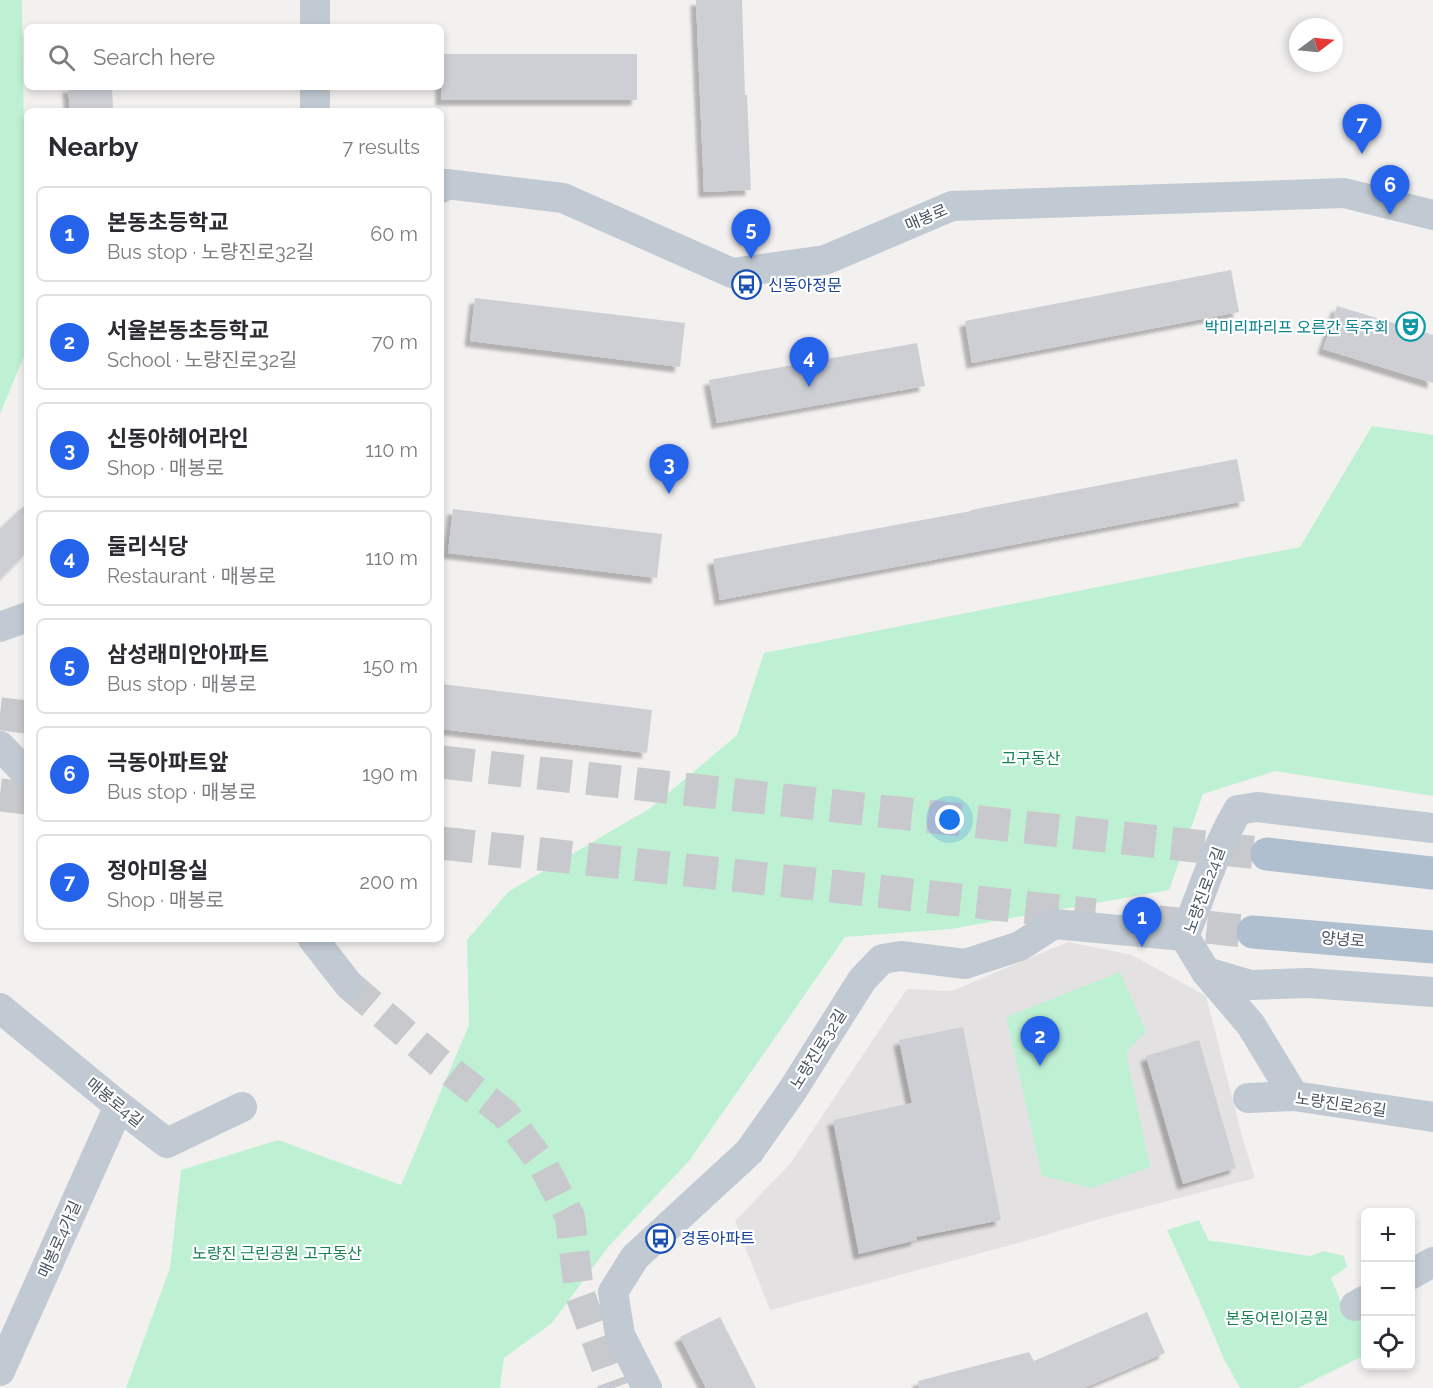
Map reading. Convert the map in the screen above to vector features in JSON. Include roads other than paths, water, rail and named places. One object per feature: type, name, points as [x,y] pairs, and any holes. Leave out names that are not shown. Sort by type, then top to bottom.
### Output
[{"type":"main road","points":[[1267,854],[1433,873]]},
{"type":"main road","name":"양녕로","points":[[1253,932],[1433,946]]},
{"type":"street","points":[[315,0],[315,24]]},
{"type":"street","points":[[315,90],[315,108]]},
{"type":"street","name":"매봉로","points":[[444,186],[563,198],[732,273],[825,260],[952,206],[1344,194],[1433,215]]},
{"type":"street","points":[[0,627],[24,618]]},
{"type":"street","points":[[0,746],[24,771]]},
{"type":"street","name":"노량진로24길","points":[[1294,1096],[1251,1025],[1206,972],[1184,936],[1216,853],[1238,810],[1257,807],[1433,828]]},
{"type":"street","name":"노량진로32길","points":[[647,1388],[620,1335],[613,1292],[635,1257],[749,1152],[792,1091],[862,980],[882,959],[901,956],[965,964],[1020,946],[1054,924],[1184,936]]},
{"type":"street","points":[[315,942],[350,985]]},
{"type":"street","points":[[1206,972],[1250,985],[1308,983],[1433,992]]},
{"type":"street","name":"매봉로4길","points":[[0,1008],[167,1143],[242,1107]]},
{"type":"street","name":"노량진로26길","points":[[1248,1098],[1294,1096],[1433,1117]]},
{"type":"street","name":"매봉로4가길","points":[[0,1371],[119,1106]]},
{"type":"street","points":[[1415,1272],[1433,1262]]},
{"type":"tunnel","points":[[0,714],[24,717]]},
{"type":"tunnel","points":[[444,762],[1267,854]]},
{"type":"tunnel","points":[[0,795],[24,798]]},
{"type":"tunnel","points":[[444,843],[1095,915]]},
{"type":"tunnel","points":[[1158,922],[1253,932]]},
{"type":"tunnel","points":[[349,985],[440,1063],[505,1114],[542,1163],[570,1217],[579,1292],[614,1388]]},
{"type":"place","name":"정아미용실","points":[[1362,154]]},
{"type":"place","name":"극동아파트앞","points":[[1390,215]]},
{"type":"place","name":"삼성래미안아파트","points":[[751,259]]},
{"type":"place","name":"신동아정문","points":[[747,285]]},
{"type":"place","name":"박미리파리프 오른간 독주회","points":[[1410,327]]},
{"type":"place","name":"둘리식당","points":[[809,387]]},
{"type":"place","name":"신동아헤어라인","points":[[669,494]]},
{"type":"place","name":"본동초등학교","points":[[1142,947]]},
{"type":"place","name":"서울본동초등학교","points":[[1040,1066]]},
{"type":"place","name":"경동아파트","points":[[660,1238]]},
{"type":"park label","name":"고구동산","points":[[1031,758]]},
{"type":"park label","name":"노량진 근린공원 고구동산","points":[[277,1253]]},
{"type":"park label","name":"본동어린이공원","points":[[1277,1318]]}]
